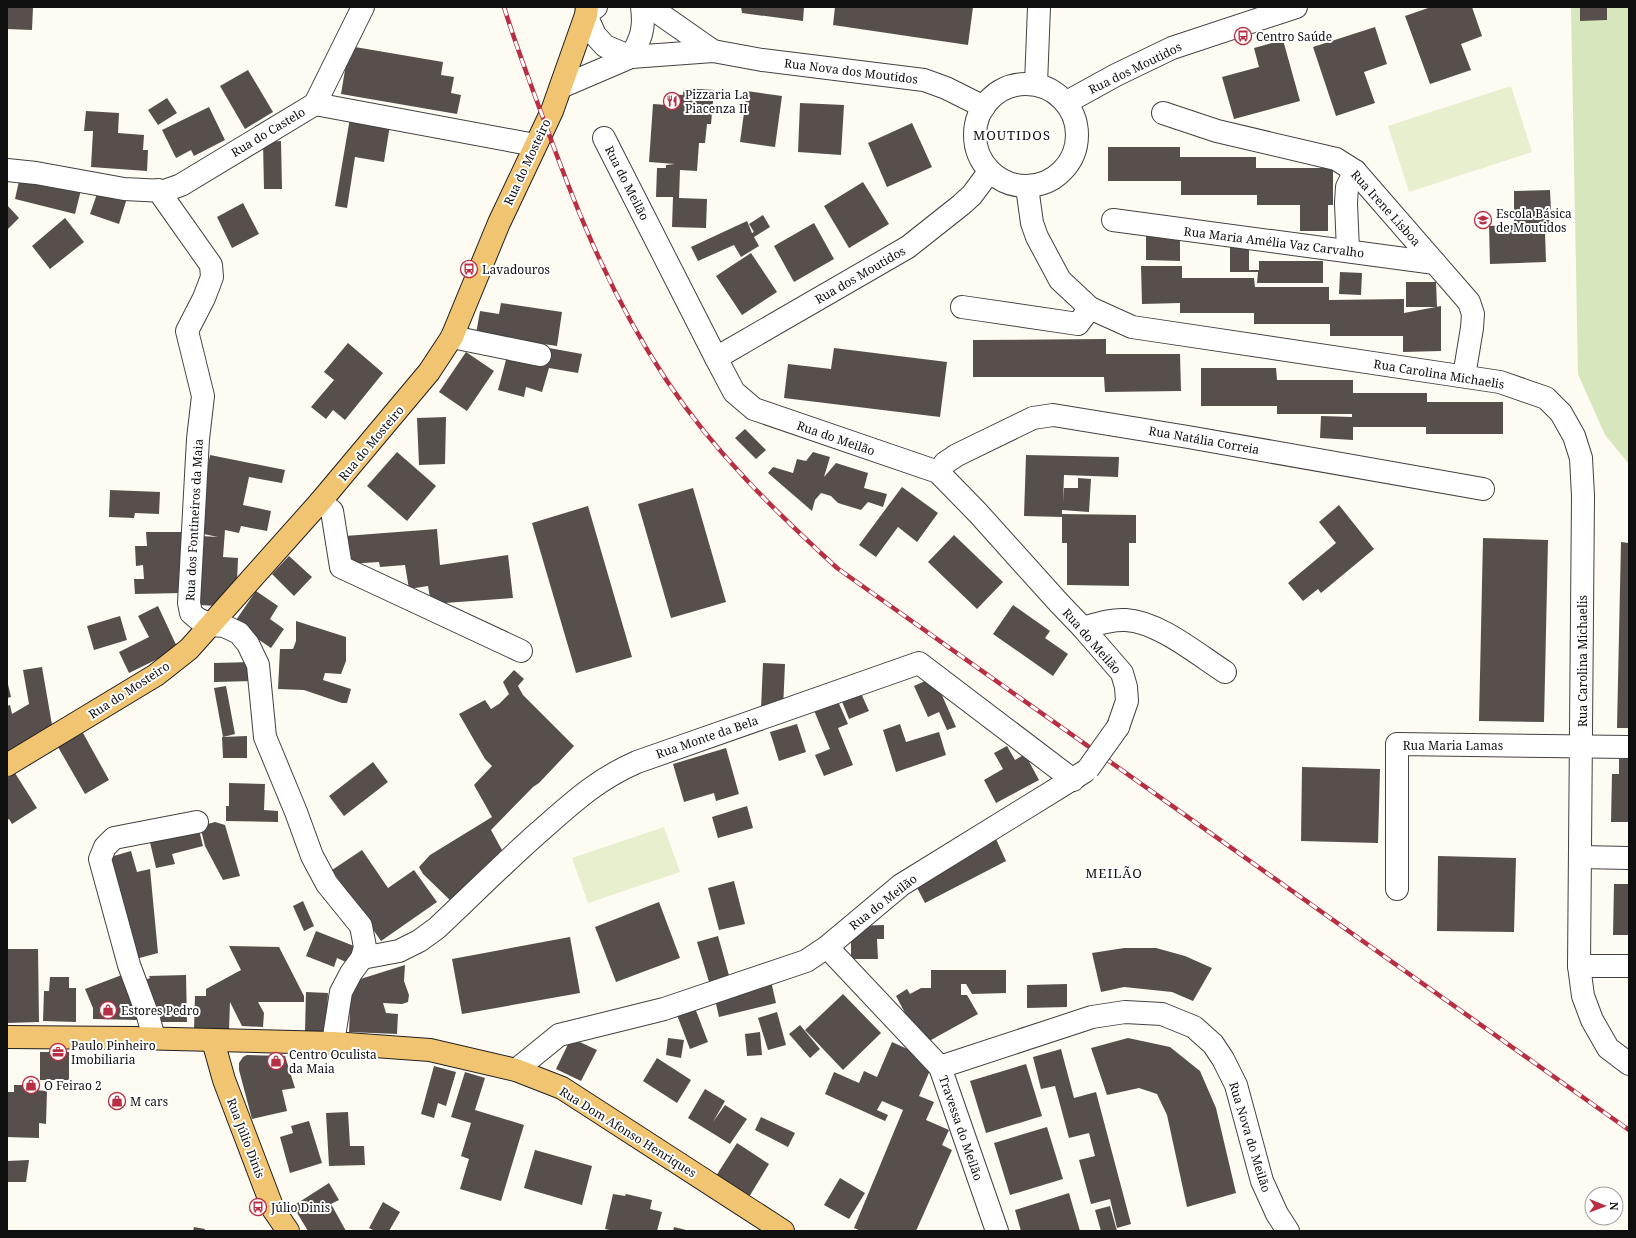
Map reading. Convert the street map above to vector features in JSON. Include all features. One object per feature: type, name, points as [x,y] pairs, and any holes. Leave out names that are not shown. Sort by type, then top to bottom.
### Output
[{"type":"main road","name":"Rua do Mosteiro","points":[[7,765],[156,675],[189,649],[320,502],[425,377],[452,337],[499,223],[561,87],[590,10]]},
{"type":"main road","name":"Rua Dom Afonso Henriques","points":[[7,1037],[154,1038],[213,1041],[333,1043],[430,1050],[516,1070],[562,1088],[783,1231]]},
{"type":"main road","name":"Rua Júlio Dinis","points":[[213,1041],[224,1080],[279,1226]]},
{"type":"street","points":[[315,104],[363,7]]},
{"type":"street","points":[[631,57],[640,38],[644,22],[642,7]]},
{"type":"street","name":"Rua Nova dos Moutidos","points":[[650,7],[713,51]]},
{"type":"street","points":[[1036,84],[1039,7]]},
{"type":"street","name":"Rua dos Moutidos","points":[[1067,102],[1116,75],[1172,48],[1296,7]]},
{"type":"street","name":"Rua Nova dos Moutidos","points":[[590,10],[595,35],[605,46],[631,57]]},
{"type":"street","name":"Rua Nova dos Moutidos","points":[[561,87],[631,57],[713,51],[762,60],[924,80],[946,88],[984,107]]},
{"type":"street","points":[[1036,84],[1056,92],[1067,102],[1073,117],[1076,132],[1074,149],[1068,164],[1057,176],[1043,184],[1027,187],[1013,186],[1000,180],[989,172],[981,161],[976,147],[975,134],[978,120],[984,107],[993,98],[1018,85],[1036,84]]},
{"type":"street","name":"Rua do Castelo","points":[[7,170],[36,173],[124,189],[164,191],[181,185],[315,104],[535,146]]},
{"type":"street","name":"Rua Irene Lisboa","points":[[1163,113],[1217,131],[1336,159],[1355,170],[1469,302],[1473,314],[1464,376]]},
{"type":"street","name":"Rua do Meilão","points":[[516,1070],[559,1035],[664,1009],[806,961],[827,947],[901,885],[1080,774],[1118,727],[1127,700],[1126,687],[1122,673],[1084,628],[978,512],[938,472],[754,409],[734,392],[604,138]]},
{"type":"street","points":[[1348,251],[1347,187],[1355,170]]},
{"type":"street","name":"Rua dos Moutidos","points":[[716,358],[908,247],[972,195],[989,172]]},
{"type":"street","name":"Rua Carolina Michaelis","points":[[1027,187],[1032,223],[1037,237],[1060,280],[1090,308],[1132,327],[1500,382],[1546,398],[1561,413],[1574,436],[1581,458],[1583,496],[1579,966],[1583,996],[1592,1020],[1608,1048],[1629,1064]]},
{"type":"street","name":"Rua dos Fontineiros da Maia","points":[[158,190],[211,265],[212,277],[204,298],[187,331],[203,396],[196,461],[189,603],[191,613],[198,620],[211,625],[224,626],[239,633],[248,644],[258,665],[265,737],[296,812],[312,856],[326,884],[362,926],[365,947],[362,958]]},
{"type":"street","name":"Rua Maria Amélia Vaz Carvalho","points":[[1113,220],[1435,263]]},
{"type":"street","points":[[962,307],[1078,324],[1090,308]]},
{"type":"street","points":[[452,337],[540,355]]},
{"type":"street","name":"Rua Natália Correia","points":[[938,472],[945,463],[957,455],[1034,418],[1053,415],[1188,437],[1483,489]]},
{"type":"street","points":[[320,502],[332,512],[341,567],[521,651]]},
{"type":"street","points":[[1084,628],[1108,621],[1125,620],[1146,624],[1168,634],[1225,672]]},
{"type":"street","name":"Rua Monte da Bela","points":[[362,958],[400,951],[419,941],[437,928],[521,848],[568,806],[591,787],[616,771],[645,759],[919,663],[1080,774]]},
{"type":"street","name":"Rua Maria Lamas","points":[[1397,889],[1397,744],[1581,746]]},
{"type":"street","points":[[1581,746],[1629,747]]},
{"type":"street","points":[[154,1038],[130,965],[100,859],[105,847],[114,838],[197,822]]},
{"type":"street","points":[[1580,857],[1629,858]]},
{"type":"street","name":"Travessa do Meilão","points":[[827,947],[940,1067],[997,1231]]},
{"type":"street","points":[[333,1043],[341,992],[351,973],[362,958]]},
{"type":"street","points":[[1579,966],[1629,966]]},
{"type":"street","name":"Rua Nova do Meilão","points":[[940,1067],[1092,1017],[1125,1012],[1162,1014],[1194,1027],[1213,1044],[1223,1059],[1236,1085],[1262,1181],[1277,1214],[1288,1231]]},
{"type":"green space","points":[[1571,7],[1629,7],[1629,464],[1605,435],[1578,374]]},
{"type":"green space","points":[[1511,86],[1532,152],[1409,192],[1388,126]]},
{"type":"green space","points":[[664,827],[680,872],[588,903],[572,858]]},
{"type":"building","points":[[7,7],[33,7],[32,30],[7,29]]},
{"type":"building","points":[[741,7],[804,7],[803,21],[742,13]]},
{"type":"building","points":[[835,7],[973,7],[968,45],[833,25]]},
{"type":"building","points":[[1431,7],[1472,7],[1482,36],[1461,44],[1471,70],[1430,84],[1405,16]]},
{"type":"building","points":[[1580,7],[1607,7],[1607,20],[1580,21]]},
{"type":"building","points":[[1375,27],[1387,64],[1364,72],[1375,103],[1336,116],[1313,47]]},
{"type":"building","points":[[1283,40],[1300,101],[1234,119],[1222,77],[1259,67],[1254,48]]},
{"type":"building","points":[[349,46],[443,62],[441,75],[454,77],[451,93],[461,95],[457,114],[341,94]]},
{"type":"building","points":[[248,70],[273,112],[245,129],[220,86]]},
{"type":"building","points":[[684,88],[714,90],[711,124],[707,124],[705,143],[699,143],[697,171],[680,170],[679,198],[707,199],[706,228],[672,227],[673,197],[656,197],[657,168],[666,168],[666,165],[675,164],[649,162],[653,104],[667,105],[668,94],[683,95]]},
{"type":"building","points":[[747,91],[782,96],[775,147],[740,142]]},
{"type":"building","points":[[167,98],[177,113],[158,125],[148,110]]},
{"type":"building","points":[[800,103],[844,105],[841,155],[798,152]]},
{"type":"building","points":[[209,107],[225,140],[194,156],[191,150],[176,158],[162,130]]},
{"type":"building","points":[[86,111],[119,113],[118,133],[144,135],[143,150],[148,150],[147,171],[91,167],[93,131],[84,131]]},
{"type":"building","points":[[350,118],[390,125],[384,162],[355,157],[347,208],[335,206]]},
{"type":"building","points":[[912,123],[932,167],[887,187],[868,143]]},
{"type":"building","points":[[281,141],[282,189],[264,189],[263,142]]},
{"type":"building","points":[[1108,147],[1180,147],[1180,157],[1256,157],[1256,168],[1333,168],[1333,205],[1328,205],[1328,231],[1300,231],[1300,205],[1257,205],[1257,195],[1181,195],[1181,181],[1108,181]]},
{"type":"building","points":[[21,172],[82,186],[75,214],[15,199]]},
{"type":"building","points":[[863,182],[889,224],[849,248],[824,206]]},
{"type":"building","points":[[99,188],[127,198],[119,224],[90,214]]},
{"type":"building","points":[[1550,190],[1552,232],[1545,232],[1546,262],[1490,264],[1489,226],[1514,225],[1514,191]]},
{"type":"building","points":[[243,203],[259,234],[232,248],[217,217]]},
{"type":"building","points":[[7,205],[19,218],[7,230]]},
{"type":"building","points":[[763,215],[770,227],[754,237],[759,246],[741,257],[734,245],[698,261],[691,247],[747,221],[752,233],[754,232],[749,224]]},
{"type":"building","points":[[65,218],[84,242],[50,269],[32,246]]},
{"type":"building","points":[[814,223],[834,259],[794,282],[774,246]]},
{"type":"building","points":[[1146,235],[1180,236],[1180,261],[1146,260]]},
{"type":"building","points":[[1230,247],[1249,247],[1249,270],[1259,270],[1259,261],[1323,261],[1323,283],[1257,283],[1258,272],[1230,272]]},
{"type":"building","points":[[751,253],[777,292],[742,315],[716,276]]},
{"type":"building","points":[[1141,266],[1182,266],[1182,278],[1254,278],[1255,287],[1329,287],[1329,300],[1404,299],[1404,313],[1441,306],[1441,351],[1403,352],[1403,336],[1330,336],[1330,324],[1254,324],[1254,313],[1180,313],[1180,303],[1142,304]]},
{"type":"building","points":[[1340,272],[1362,273],[1361,295],[1339,294]]},
{"type":"building","points":[[1406,282],[1436,282],[1437,307],[1406,307]]},
{"type":"building","points":[[501,303],[562,312],[557,346],[476,334],[480,311],[499,314]]},
{"type":"building","points":[[1106,339],[1106,354],[1180,354],[1181,391],[1105,392],[1104,377],[973,377],[973,340]]},
{"type":"building","points":[[348,343],[383,373],[345,420],[333,410],[326,419],[311,407],[334,380],[324,372]]},
{"type":"building","points":[[549,348],[582,354],[578,373],[549,368],[542,392],[526,387],[524,397],[498,390],[507,356],[545,366]]},
{"type":"building","points":[[834,348],[947,362],[940,417],[784,398],[788,364],[831,369]]},
{"type":"building","points":[[466,352],[494,371],[467,411],[439,392]]},
{"type":"building","points":[[1201,368],[1276,368],[1277,380],[1353,380],[1353,393],[1427,393],[1427,402],[1503,402],[1503,434],[1426,434],[1426,427],[1353,427],[1353,440],[1320,438],[1321,416],[1352,417],[1352,414],[1277,414],[1277,406],[1201,406]]},
{"type":"building","points":[[446,417],[445,464],[419,465],[417,418]]},
{"type":"building","points":[[745,429],[766,450],[756,459],[735,438]]},
{"type":"building","points":[[397,452],[436,486],[407,521],[367,486]]},
{"type":"building","points":[[813,452],[830,457],[824,477],[836,463],[868,473],[864,488],[887,494],[883,507],[868,502],[861,510],[838,503],[831,496],[821,493],[815,500],[812,511],[768,473],[773,467],[793,473],[797,459],[806,461]]},
{"type":"building","points":[[210,455],[285,470],[282,483],[249,477],[243,505],[271,511],[267,531],[241,526],[239,533],[225,530],[223,557],[238,558],[236,607],[199,605],[202,536],[218,537],[194,532]]},
{"type":"building","points":[[1026,455],[1119,457],[1118,477],[1064,475],[1063,502],[1064,488],[1078,488],[1078,478],[1091,479],[1089,512],[1062,510],[1062,514],[1136,515],[1136,543],[1129,543],[1129,586],[1067,585],[1067,543],[1062,543],[1062,517],[1024,516]]},
{"type":"building","points":[[902,487],[938,513],[917,542],[898,527],[876,557],[859,545]]},
{"type":"building","points":[[693,488],[726,602],[671,618],[638,504]]},
{"type":"building","points":[[110,490],[160,492],[159,514],[135,513],[134,518],[109,517]]},
{"type":"building","points":[[1339,505],[1374,549],[1321,593],[1318,589],[1303,601],[1288,583],[1336,543],[1319,522]]},
{"type":"building","points":[[588,506],[632,657],[576,673],[532,523]]},
{"type":"building","points":[[437,529],[440,565],[508,555],[513,598],[431,604],[428,586],[409,589],[405,565],[380,567],[379,562],[348,564],[345,536]]},
{"type":"building","points":[[146,532],[181,532],[182,593],[135,594],[134,579],[144,579],[143,565],[136,566],[135,546],[147,546]]},
{"type":"building","points":[[954,535],[1003,582],[977,609],[928,562]]},
{"type":"building","points":[[1483,538],[1548,540],[1544,722],[1479,721]]},
{"type":"building","points":[[1621,542],[1629,543],[1629,728],[1617,728]]},
{"type":"building","points":[[289,556],[312,577],[294,596],[272,574]]},
{"type":"building","points":[[256,591],[278,606],[270,619],[284,629],[271,648],[234,623]]},
{"type":"building","points":[[1013,605],[1050,631],[1045,638],[1068,654],[1053,676],[993,634]]},
{"type":"building","points":[[158,606],[178,649],[129,673],[119,652],[149,637],[138,616]]},
{"type":"building","points":[[120,616],[127,640],[94,650],[87,626]]},
{"type":"building","points":[[296,621],[346,637],[346,661],[341,674],[325,673],[323,680],[351,689],[347,703],[342,703],[304,690],[278,689],[280,649],[293,649],[296,641]]},
{"type":"building","points":[[253,662],[254,681],[214,682],[214,663]]},
{"type":"building","points":[[763,663],[785,664],[783,709],[761,708]]},
{"type":"building","points":[[42,667],[52,725],[7,752],[7,706],[10,705],[12,714],[29,704],[23,670]]},
{"type":"building","points":[[514,670],[524,679],[518,686],[523,695],[574,746],[491,830],[502,850],[452,902],[423,874],[419,867],[430,855],[492,817],[474,785],[492,766],[485,759],[459,714],[485,700],[491,709],[499,704],[509,694],[503,682]]},
{"type":"building","points":[[934,677],[956,727],[947,730],[939,712],[928,717],[914,686]]},
{"type":"building","points":[[7,680],[11,697],[7,698]]},
{"type":"building","points":[[226,686],[235,734],[223,737],[214,688]]},
{"type":"building","points":[[860,691],[869,711],[849,719],[841,699]]},
{"type":"building","points":[[837,699],[848,724],[838,728],[853,765],[824,776],[815,755],[830,749],[813,708]]},
{"type":"building","points":[[797,724],[806,752],[779,761],[770,732]]},
{"type":"building","points":[[900,724],[906,742],[939,732],[946,755],[896,772],[883,730]]},
{"type":"building","points":[[83,733],[109,780],[85,794],[58,747]]},
{"type":"building","points":[[247,736],[247,758],[223,758],[222,737]]},
{"type":"building","points":[[1007,746],[1015,760],[1025,754],[1039,780],[996,803],[984,780],[1003,769],[994,753]]},
{"type":"building","points":[[726,748],[739,794],[716,801],[714,793],[684,802],[673,764]]},
{"type":"building","points":[[1619,759],[1629,759],[1629,822],[1611,822],[1612,774],[1619,774]]},
{"type":"building","points":[[373,762],[388,782],[344,816],[329,796]]},
{"type":"building","points":[[1302,767],[1380,769],[1378,843],[1301,841]]},
{"type":"building","points":[[15,773],[37,808],[12,824],[9,819],[7,820],[7,778]]},
{"type":"building","points":[[229,783],[265,784],[264,810],[278,811],[278,822],[226,821],[226,806],[229,806]]},
{"type":"building","points":[[747,806],[753,828],[718,838],[712,817]]},
{"type":"building","points":[[215,822],[225,825],[240,876],[223,880],[205,846],[200,826]]},
{"type":"building","points":[[198,826],[203,846],[172,854],[175,864],[156,868],[149,838]]},
{"type":"building","points":[[996,839],[1006,861],[925,903],[914,882]]},
{"type":"building","points":[[362,850],[388,888],[414,870],[437,902],[381,941],[332,870]]},
{"type":"building","points":[[131,851],[137,872],[150,869],[158,953],[132,960],[110,857]]},
{"type":"building","points":[[1438,856],[1516,858],[1514,932],[1437,931]]},
{"type":"building","points":[[734,881],[745,924],[719,930],[708,888]]},
{"type":"building","points":[[1614,884],[1629,884],[1629,935],[1613,935]]},
{"type":"building","points":[[303,901],[314,926],[304,931],[293,906]]},
{"type":"building","points":[[659,902],[680,958],[616,982],[595,927]]},
{"type":"building","points":[[884,925],[884,939],[877,939],[878,959],[851,959],[851,926]]},
{"type":"building","points":[[316,931],[354,946],[348,963],[337,958],[334,967],[306,956]]},
{"type":"building","points":[[718,936],[730,979],[710,985],[697,942]]},
{"type":"building","points":[[570,937],[580,993],[462,1014],[452,959]]},
{"type":"building","points":[[229,946],[279,947],[304,996],[304,1002],[258,1002],[264,1013],[263,1027],[242,1026],[230,1002],[229,1030],[194,1030],[195,996],[206,996],[206,989],[241,970]]},
{"type":"building","points":[[1124,948],[1156,948],[1185,956],[1212,968],[1193,1001],[1172,992],[1124,987],[1101,992],[1092,953]]},
{"type":"building","points":[[7,949],[38,949],[39,1022],[7,1023]]},
{"type":"building","points":[[405,965],[404,981],[409,995],[408,1002],[402,1004],[383,1003],[386,1013],[398,1014],[397,1034],[349,1032],[351,982]]},
{"type":"building","points":[[931,970],[1006,970],[1006,993],[972,994],[966,984],[961,984],[961,995],[967,995],[978,1014],[922,1045],[896,996],[907,989],[910,994],[921,988],[931,988]]},
{"type":"building","points":[[127,973],[138,1004],[138,1020],[93,1019],[93,1008],[85,989]]},
{"type":"building","points":[[186,975],[187,1022],[152,1022],[140,982],[150,978],[149,976]]},
{"type":"building","points":[[50,977],[69,977],[69,988],[76,988],[76,1022],[43,1021],[44,991],[49,991]]},
{"type":"building","points":[[771,981],[776,1003],[719,1017],[714,995]]},
{"type":"building","points":[[1067,984],[1067,1007],[1027,1008],[1027,985]]},
{"type":"building","points":[[306,992],[328,993],[326,1032],[305,1031]]},
{"type":"building","points":[[843,994],[881,1033],[843,1070],[805,1030]]},
{"type":"building","points":[[695,1008],[708,1042],[690,1049],[677,1015]]},
{"type":"building","points":[[777,1012],[786,1045],[768,1050],[758,1018]]},
{"type":"building","points":[[800,1025],[820,1049],[810,1058],[789,1034]]},
{"type":"building","points":[[760,1032],[762,1055],[747,1056],[745,1034]]},
{"type":"building","points":[[571,1038],[597,1050],[581,1081],[556,1069]]},
{"type":"building","points":[[668,1038],[684,1040],[681,1058],[666,1055]]},
{"type":"building","points":[[1128,1038],[1170,1047],[1200,1071],[1216,1108],[1236,1193],[1187,1207],[1167,1115],[1157,1094],[1139,1088],[1107,1095],[1091,1048]]},
{"type":"building","points":[[892,1042],[934,1061],[919,1096],[934,1102],[926,1120],[949,1130],[942,1145],[952,1150],[916,1231],[861,1231],[854,1228],[903,1110],[882,1101],[877,1110],[888,1115],[885,1121],[825,1094],[834,1072],[859,1083],[864,1071],[877,1077]]},
{"type":"building","points":[[1061,1049],[1074,1098],[1096,1092],[1131,1224],[1117,1228],[1110,1199],[1091,1204],[1079,1160],[1095,1156],[1089,1133],[1069,1138],[1055,1086],[1041,1089],[1033,1057]]},
{"type":"building","points":[[40,1052],[69,1052],[69,1080],[40,1080]]},
{"type":"building","points":[[247,1055],[285,1056],[295,1088],[282,1090],[287,1111],[252,1119],[239,1070],[239,1063],[243,1057]]},
{"type":"building","points":[[657,1058],[691,1080],[677,1103],[643,1081]]},
{"type":"building","points":[[1026,1064],[1042,1116],[986,1133],[970,1081]]},
{"type":"building","points":[[434,1066],[456,1072],[446,1106],[438,1103],[434,1118],[421,1114]]},
{"type":"building","points":[[465,1072],[485,1078],[475,1110],[524,1125],[501,1201],[460,1189],[469,1159],[461,1156],[471,1123],[451,1117]]},
{"type":"building","points":[[14,1085],[35,1085],[35,1090],[47,1091],[46,1124],[39,1123],[39,1138],[7,1137],[7,1092],[14,1092]]},
{"type":"building","points":[[705,1089],[725,1101],[713,1122],[725,1105],[747,1119],[730,1144],[688,1118]]},
{"type":"building","points":[[348,1112],[350,1146],[364,1146],[365,1165],[329,1166],[326,1113]]},
{"type":"building","points":[[761,1117],[795,1133],[788,1147],[755,1130]]},
{"type":"building","points":[[309,1121],[322,1163],[290,1173],[280,1137],[293,1133],[291,1126]]},
{"type":"building","points":[[1047,1127],[1063,1179],[1010,1195],[994,1143]]},
{"type":"building","points":[[737,1143],[769,1164],[749,1197],[716,1176]]},
{"type":"building","points":[[535,1150],[592,1166],[582,1205],[524,1188]]},
{"type":"building","points":[[29,1160],[26,1182],[7,1182],[7,1161]]},
{"type":"building","points":[[840,1178],[865,1193],[849,1219],[824,1205]]},
{"type":"building","points":[[329,1183],[339,1200],[331,1204],[346,1231],[308,1231],[293,1206]]},
{"type":"building","points":[[1069,1193],[1080,1231],[1021,1231],[1015,1210]]},
{"type":"building","points":[[613,1194],[625,1196],[626,1194],[652,1200],[650,1209],[662,1212],[657,1231],[614,1231],[605,1229]]},
{"type":"building","points":[[383,1202],[400,1212],[389,1231],[375,1231],[369,1228]]},
{"type":"building","points":[[1110,1206],[1117,1231],[1101,1231],[1095,1210]]},
{"type":"building","points":[[194,1227],[205,1229],[204,1231],[193,1231]]},
{"type":"building","points":[[674,1227],[686,1230],[686,1231],[673,1231]]},
{"type":"railway","points":[[504,7],[570,191],[613,288],[667,381],[725,457],[768,502],[837,568],[1629,1130]]},
{"type":"place","name":"Centro Saúde","points":[[1243,36]]},
{"type":"place","name":"Pizzaria La Piacenza II","points":[[672,101]]},
{"type":"place","name":"Escola Básica de Moutidos","points":[[1483,220]]},
{"type":"place","name":"Lavadouros","points":[[469,269]]},
{"type":"place","name":"Estores Pedro","points":[[108,1010]]},
{"type":"place","name":"Paulo Pinheiro Imobiliaria","points":[[58,1052]]},
{"type":"place","name":"Centro Oculista da Maia","points":[[276,1061]]},
{"type":"place","name":"O Feirao 2","points":[[31,1085]]},
{"type":"place","name":"M cars","points":[[117,1101]]},
{"type":"place","name":"Júlio Dinis","points":[[258,1207]]},
{"type":"district","name":"MOUTIDOS","points":[[1012,135]]},
{"type":"district","name":"MEILÃO","points":[[1114,873]]}]
